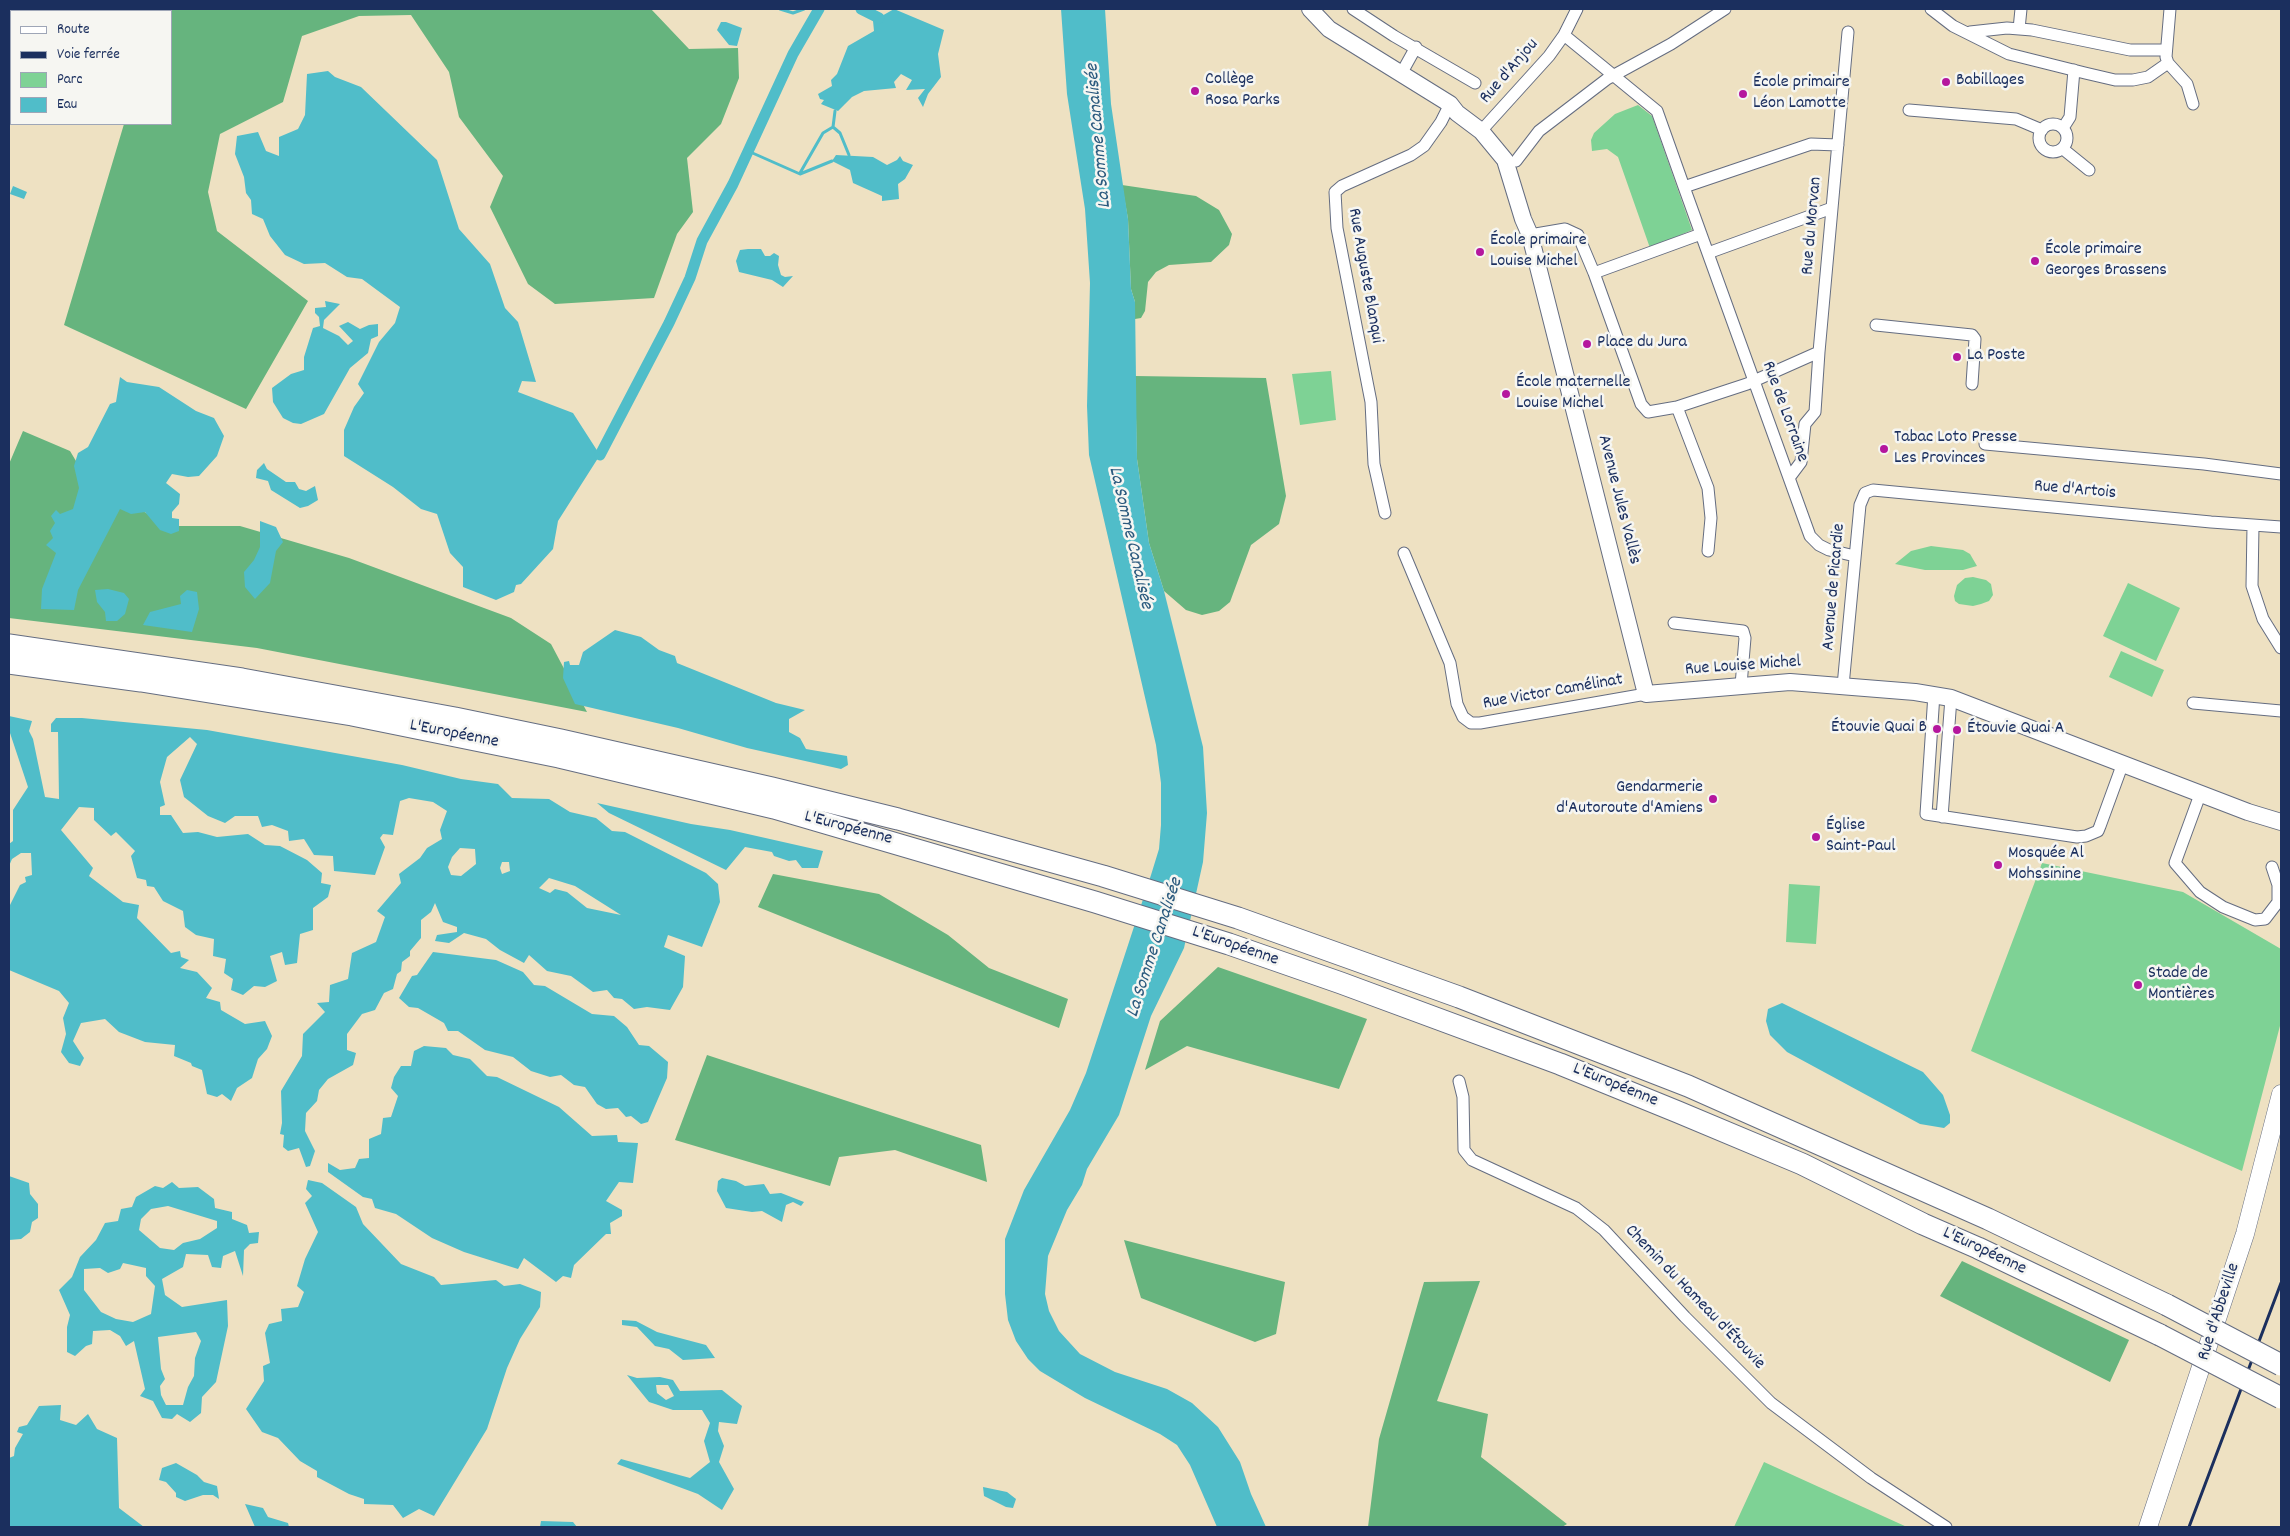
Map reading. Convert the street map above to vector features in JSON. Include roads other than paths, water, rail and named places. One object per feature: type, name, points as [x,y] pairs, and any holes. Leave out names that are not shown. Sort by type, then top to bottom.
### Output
[{"type":"highway","name":"L'Européenne","points":[[9,645],[252,680],[561,740],[878,814],[1103,876],[1238,918],[1460,997],[1670,1079],[1988,1219],[2167,1305],[2281,1365]]},
{"type":"highway","name":"L'Européenne","points":[[9,663],[141,681],[352,715],[559,757],[774,808],[1095,902],[1229,944],[1484,1035],[1660,1104],[1802,1164],[1923,1224],[1978,1248],[2160,1335],[2281,1398]]},
{"type":"main road","name":"Rue d'Abbeville","points":[[2148,1527],[2235,1267],[2260,1181],[2281,1094]]},
{"type":"street","points":[[1310,9],[1329,29],[1450,104],[1457,113],[1484,128],[1503,148]]},
{"type":"street","name":"Rue d'Anjou","points":[[1353,9],[1394,36],[1416,47],[1441,65],[1475,84]]},
{"type":"street","name":"Rue d'Anjou","points":[[1484,128],[1549,56],[1564,36],[1577,9]]},
{"type":"street","points":[[1516,161],[1538,132],[1614,75],[1671,44],[1725,9]]},
{"type":"street","points":[[1931,9],[1953,26],[2009,54],[2114,80],[2133,80],[2148,77],[2168,63]]},
{"type":"street","points":[[2019,29],[2021,9]]},
{"type":"street","points":[[2170,9],[2166,50],[2168,63],[2187,84],[2193,104]]},
{"type":"street","points":[[1966,32],[2019,29],[2130,50],[2166,50]]},
{"type":"street","name":"Rue du Morvan","points":[[1789,478],[1801,462],[1804,424],[1815,412],[1848,32]]},
{"type":"street","name":"Rue de Lorraine","points":[[1564,36],[1657,111],[1810,536],[1819,546],[1855,556]]},
{"type":"street","points":[[1401,74],[1416,47]]},
{"type":"street","points":[[2063,128],[2070,117],[2074,70]]},
{"type":"street","name":"Rue Auguste Blanqui","points":[[1385,513],[1374,464],[1371,402],[1336,223],[1335,192],[1342,186],[1411,155],[1424,146],[1441,122],[1450,104]]},
{"type":"street","points":[[1909,110],[2016,119],[2042,130]]},
{"type":"street","points":[[2050,124],[2063,128],[2067,138],[2063,149],[2055,153],[2042,148],[2038,138],[2042,130],[2050,124]]},
{"type":"street","points":[[1684,187],[1811,144],[1838,145]]},
{"type":"street","name":"Avenue Jules Vallès","points":[[1503,148],[1516,161],[1529,214],[1530,232],[1646,694]]},
{"type":"street","name":"Avenue Jules Vallès","points":[[1503,148],[1523,219],[1530,232]]},
{"type":"street","points":[[2063,149],[2089,170]]},
{"type":"street","points":[[1708,253],[1832,208]]},
{"type":"street","points":[[1530,232],[1565,229],[1578,235],[1594,273],[1641,404],[1648,412],[1677,408],[1754,381],[1819,352]]},
{"type":"street","points":[[1594,273],[1701,234]]},
{"type":"street","points":[[1876,325],[1972,335],[1976,339],[1972,384]]},
{"type":"street","points":[[1677,408],[1708,488],[1711,518],[1708,551]]},
{"type":"street","points":[[1985,444],[2204,464],[2281,474]]},
{"type":"street","name":"Rue d'Artois","points":[[1866,493],[1873,490],[2253,526],[2281,527]]},
{"type":"street","name":"Avenue de Picardie","points":[[1843,686],[1860,505],[1866,493]]},
{"type":"street","points":[[2253,526],[2252,586],[2263,618],[2281,648]]},
{"type":"street","name":"Rue Victor Camélinat","points":[[1404,553],[1450,663],[1457,704],[1463,717],[1471,723],[1646,694]]},
{"type":"street","points":[[1674,622],[1743,631],[1745,638],[1742,685]]},
{"type":"street","name":"Rue Louise Michel","points":[[1646,694],[1790,682],[1934,694],[1951,698],[2201,792],[2248,812],[2281,822]]},
{"type":"street","points":[[1934,694],[1926,814],[2077,837],[2086,836],[2098,831],[2124,763]]},
{"type":"street","points":[[1942,817],[1951,698]]},
{"type":"street","points":[[2193,703],[2281,711]]},
{"type":"street","points":[[2201,792],[2175,862],[2194,886],[2223,908],[2255,920],[2265,919],[2278,902],[2278,885],[2272,867]]},
{"type":"street","name":"Chemin du Hameau d'Étouvie","points":[[1459,1081],[1463,1096],[1464,1150],[1472,1160],[1576,1208],[1604,1230],[1685,1317],[1770,1403],[1871,1478],[1946,1527]]},
{"type":"water","points":[[894,9],[944,30],[938,54],[941,77],[928,94],[923,107],[918,98],[925,89],[906,90],[912,80],[901,74],[894,82],[896,88],[864,91],[852,97],[838,111],[821,104],[824,100],[820,99],[818,94],[832,86],[831,80],[837,74],[848,46],[874,31],[873,21]]},
{"type":"water","name":"La Somme Canalisée","points":[[1061,9],[1105,9],[1111,104],[1128,219],[1131,289],[1135,302],[1137,459],[1149,543],[1164,591],[1203,747],[1207,813],[1203,862],[1184,948],[1151,1016],[1119,1115],[1087,1169],[1082,1185],[1067,1210],[1048,1256],[1045,1294],[1049,1311],[1059,1331],[1080,1354],[1115,1372],[1167,1389],[1192,1403],[1218,1427],[1240,1462],[1251,1494],[1266,1527],[1217,1527],[1190,1465],[1177,1445],[1160,1434],[1085,1398],[1040,1371],[1028,1359],[1016,1341],[1008,1320],[1005,1294],[1005,1239],[1024,1190],[1070,1110],[1086,1073],[1159,849],[1161,825],[1161,783],[1156,745],[1089,455],[1087,406],[1090,283],[1085,209],[1067,94]]},
{"type":"water","points":[[721,22],[742,28],[737,46],[729,45],[717,30]]},
{"type":"water","points":[[328,71],[335,77],[361,87],[437,160],[459,229],[490,264],[505,308],[518,322],[536,382],[522,381],[518,392],[573,413],[600,455],[558,521],[553,549],[521,584],[516,585],[514,592],[496,600],[463,587],[463,567],[450,553],[437,514],[421,509],[393,487],[344,456],[344,430],[354,407],[364,393],[358,384],[379,342],[395,323],[400,307],[362,279],[347,277],[325,263],[304,264],[285,255],[270,236],[263,219],[252,214],[251,200],[246,193],[244,177],[235,154],[237,136],[258,132],[266,151],[279,156],[279,137],[298,129],[305,115],[307,74]]},
{"type":"water","points":[[836,155],[873,157],[887,165],[897,160],[900,156],[903,161],[913,165],[905,179],[898,184],[899,199],[882,201],[882,196],[853,183],[850,170],[832,161]]},
{"type":"water","points":[[13,186],[27,192],[24,199],[10,194]]},
{"type":"water","points":[[761,249],[765,256],[770,256],[774,253],[779,256],[778,265],[781,275],[785,277],[793,276],[783,287],[772,280],[739,272],[736,261],[740,250]]},
{"type":"water","points":[[325,301],[340,304],[324,320],[323,328],[339,336],[348,345],[353,341],[339,326],[348,322],[360,329],[378,324],[378,336],[371,339],[368,353],[350,368],[324,414],[301,424],[293,423],[283,418],[273,402],[272,388],[291,374],[304,370],[304,357],[313,328],[320,326],[315,308],[326,307]]},
{"type":"water","points":[[120,377],[127,382],[159,387],[196,411],[214,418],[224,436],[217,456],[199,476],[188,477],[172,474],[166,483],[180,494],[179,504],[172,512],[172,518],[179,519],[179,531],[171,534],[160,530],[145,512],[131,514],[120,509],[78,590],[74,610],[41,609],[42,589],[56,553],[46,545],[53,538],[50,531],[55,523],[51,516],[56,510],[60,514],[73,509],[79,488],[74,466],[78,453],[88,447],[110,404],[116,402]]},
{"type":"water","points":[[264,463],[267,469],[286,482],[295,482],[299,489],[306,491],[315,486],[318,500],[300,508],[271,490],[268,481],[256,478],[257,470]]},
{"type":"water","points":[[260,521],[276,527],[283,542],[276,551],[270,583],[255,599],[245,587],[244,572],[254,560],[260,547]]},
{"type":"water","points":[[108,589],[124,593],[129,599],[125,614],[117,621],[106,621],[105,612],[97,602],[95,590]]},
{"type":"water","points":[[187,590],[197,592],[199,609],[192,632],[143,625],[150,612],[181,604],[180,596]]},
{"type":"water","points":[[615,630],[641,637],[659,650],[675,656],[677,663],[776,703],[805,710],[789,719],[789,732],[800,738],[806,749],[847,756],[848,765],[841,769],[747,748],[678,728],[575,704],[563,678],[564,662],[569,661],[570,665],[579,665],[583,652]]},
{"type":"water","points":[[9,716],[32,721],[29,731],[33,739],[45,797],[59,799],[58,732],[51,732],[51,724],[56,718],[82,718],[207,730],[402,765],[461,779],[498,784],[512,798],[549,799],[570,812],[596,818],[612,831],[625,832],[706,873],[718,884],[720,902],[702,947],[668,935],[664,947],[685,956],[683,987],[670,1010],[647,1007],[634,1009],[622,999],[614,998],[607,990],[593,992],[571,976],[547,971],[529,955],[524,963],[500,950],[486,939],[464,933],[449,943],[435,941],[437,935],[457,932],[457,927],[443,922],[435,903],[431,912],[421,920],[421,938],[410,951],[410,956],[402,962],[401,971],[397,974],[393,989],[384,993],[375,1010],[362,1014],[347,1034],[347,1050],[356,1053],[353,1065],[328,1079],[319,1090],[317,1101],[306,1113],[305,1131],[315,1151],[310,1166],[306,1167],[299,1148],[288,1151],[283,1147],[284,1135],[280,1134],[282,1123],[281,1091],[302,1056],[303,1034],[325,1012],[317,1003],[329,1002],[330,985],[348,979],[352,953],[376,942],[385,917],[377,911],[401,883],[399,874],[420,858],[427,848],[442,839],[440,830],[447,811],[433,802],[409,798],[400,801],[393,835],[383,834],[380,838],[385,847],[375,875],[334,871],[333,856],[314,855],[304,839],[289,841],[288,831],[272,825],[262,827],[258,816],[235,816],[225,823],[208,816],[184,797],[180,780],[197,744],[190,737],[167,757],[160,782],[165,805],[160,807],[160,815],[171,815],[183,833],[198,832],[217,837],[248,834],[265,845],[280,846],[307,860],[322,873],[321,883],[331,885],[328,897],[313,908],[313,930],[300,934],[297,963],[285,965],[282,952],[270,956],[277,981],[265,987],[254,986],[243,995],[231,990],[233,979],[224,973],[226,959],[213,956],[214,939],[196,935],[185,927],[183,911],[163,901],[154,887],[147,886],[146,880],[137,878],[131,856],[135,851],[116,832],[111,836],[94,820],[94,808],[79,807],[61,830],[93,868],[89,876],[123,902],[139,905],[137,918],[171,953],[180,951],[181,957],[189,960],[180,968],[197,972],[212,988],[206,998],[220,1002],[221,1010],[245,1024],[265,1021],[272,1036],[267,1049],[258,1059],[252,1078],[237,1088],[231,1101],[222,1094],[217,1097],[207,1094],[202,1070],[174,1056],[175,1045],[145,1042],[119,1032],[105,1019],[81,1023],[73,1041],[84,1058],[80,1066],[69,1063],[61,1052],[66,1034],[63,1018],[69,1003],[59,991],[9,970],[9,907],[20,885],[26,882],[25,877],[32,875],[31,853],[21,853],[12,859],[9,866],[9,844],[13,841],[13,810],[28,787],[9,730]],"holes":[[[460,848],[475,849],[476,864],[461,876],[451,875],[448,867],[452,857]],[[502,862],[509,862],[510,871],[502,874],[500,868]],[[549,878],[575,886],[621,915],[587,908],[567,892],[555,889],[550,893],[539,888]]]},
{"type":"water","points":[[597,803],[823,851],[818,868],[802,868],[796,860],[789,861],[774,856],[772,852],[745,847],[726,870],[609,813]]},
{"type":"water","points":[[433,952],[496,960],[523,972],[534,985],[545,986],[592,1014],[614,1016],[627,1027],[639,1045],[649,1046],[668,1062],[667,1078],[648,1122],[641,1124],[631,1116],[626,1117],[618,1108],[606,1109],[597,1104],[585,1087],[574,1085],[561,1075],[550,1077],[531,1071],[513,1057],[485,1050],[458,1031],[448,1031],[444,1023],[418,1008],[409,1007],[399,998],[412,976],[417,975]]},
{"type":"water","points":[[1782,1003],[1923,1072],[1943,1095],[1950,1115],[1950,1123],[1944,1128],[1920,1124],[1787,1052],[1770,1035],[1766,1021],[1768,1009]]},
{"type":"water","points":[[424,1046],[446,1048],[453,1055],[470,1059],[487,1076],[497,1077],[559,1107],[592,1136],[617,1135],[618,1142],[638,1143],[633,1183],[619,1182],[606,1201],[622,1210],[622,1216],[610,1223],[611,1234],[606,1234],[574,1265],[571,1278],[563,1276],[556,1282],[524,1258],[518,1269],[464,1252],[432,1238],[396,1214],[375,1208],[372,1199],[363,1197],[328,1172],[328,1163],[340,1170],[355,1168],[359,1159],[369,1158],[369,1139],[381,1134],[383,1118],[391,1117],[398,1096],[391,1088],[394,1077],[401,1066],[411,1066],[414,1051]]},
{"type":"water","points":[[9,1176],[29,1183],[30,1194],[38,1204],[38,1218],[32,1222],[30,1232],[21,1239],[9,1240]]},
{"type":"water","points":[[722,1178],[736,1181],[745,1186],[764,1184],[770,1194],[781,1193],[804,1202],[801,1206],[793,1202],[786,1205],[782,1222],[762,1211],[752,1212],[726,1208],[717,1191],[718,1181]]},
{"type":"water","points":[[308,1180],[322,1183],[356,1207],[363,1224],[401,1264],[434,1277],[441,1285],[496,1280],[504,1286],[520,1284],[541,1292],[540,1307],[520,1339],[507,1368],[487,1429],[434,1516],[419,1509],[403,1518],[393,1505],[364,1504],[364,1499],[349,1494],[317,1477],[317,1471],[300,1461],[278,1438],[262,1432],[246,1409],[264,1381],[263,1366],[270,1363],[265,1333],[269,1324],[282,1321],[281,1309],[298,1307],[304,1292],[297,1286],[305,1259],[318,1232],[305,1203],[312,1196],[306,1189]]},
{"type":"water","points":[[172,1182],[179,1188],[198,1187],[214,1199],[215,1208],[232,1212],[232,1219],[247,1225],[249,1233],[259,1232],[258,1243],[250,1244],[244,1250],[243,1276],[235,1251],[223,1256],[221,1268],[212,1267],[208,1255],[186,1254],[183,1267],[162,1279],[165,1295],[182,1307],[227,1300],[228,1326],[216,1382],[202,1397],[201,1413],[190,1422],[177,1414],[172,1419],[162,1418],[153,1401],[140,1396],[145,1389],[134,1341],[126,1346],[120,1336],[110,1330],[93,1331],[92,1344],[86,1346],[75,1356],[67,1352],[67,1327],[70,1315],[59,1290],[72,1277],[80,1257],[96,1240],[105,1223],[118,1221],[121,1209],[132,1207],[136,1197],[155,1186],[163,1188]],"holes":[[[168,1206],[217,1221],[217,1228],[200,1239],[183,1243],[174,1250],[160,1248],[139,1230],[141,1219],[151,1209]],[[123,1263],[146,1268],[146,1276],[155,1286],[151,1314],[133,1322],[116,1319],[101,1312],[84,1290],[84,1269],[100,1268],[108,1273],[120,1269]],[[196,1332],[201,1341],[195,1358],[194,1376],[188,1387],[183,1405],[166,1405],[161,1395],[160,1386],[165,1379],[161,1369],[158,1337]]]},
{"type":"water","points":[[622,1320],[636,1321],[657,1332],[706,1345],[715,1358],[683,1360],[669,1349],[655,1346],[637,1327],[622,1325]]},
{"type":"water","points":[[627,1375],[637,1378],[660,1377],[673,1380],[680,1391],[722,1390],[742,1406],[737,1424],[719,1422],[718,1431],[724,1446],[719,1462],[734,1489],[722,1510],[698,1494],[617,1464],[621,1459],[690,1478],[710,1462],[704,1441],[710,1423],[702,1410],[673,1410],[649,1402]],"holes":[[[656,1385],[668,1385],[674,1396],[666,1400],[657,1393]]]},
{"type":"water","points":[[61,1405],[60,1420],[76,1425],[88,1414],[97,1429],[117,1438],[119,1508],[144,1527],[9,1527],[9,1458],[14,1456],[15,1448],[23,1434],[17,1432],[19,1427],[27,1425],[39,1406]]},
{"type":"water","points":[[176,1463],[197,1475],[204,1482],[217,1486],[219,1499],[213,1495],[203,1495],[185,1501],[176,1497],[176,1493],[166,1482],[159,1480],[162,1468]]},
{"type":"water","points":[[983,1487],[1007,1492],[1016,1499],[1013,1508],[1006,1507],[984,1496]]},
{"type":"water","points":[[245,1504],[263,1508],[268,1517],[288,1523],[289,1527],[255,1527]]},
{"type":"water","points":[[541,1521],[573,1522],[577,1527],[540,1527]]},
{"type":"waterway","points":[[780,9],[793,13],[804,9]]},
{"type":"waterway","points":[[600,455],[669,323],[690,278],[702,241],[733,184],[793,54],[819,9]]},
{"type":"waterway","points":[[861,9],[879,18]]},
{"type":"waterway","points":[[835,111],[833,127],[840,133],[849,155]]},
{"type":"waterway","points":[[800,173],[823,133],[833,127]]},
{"type":"waterway","points":[[748,151],[800,174],[832,161]]},
{"type":"railway","points":[[2189,1527],[2281,1283]]},
{"type":"place","name":"Babillages","points":[[1946,82]]},
{"type":"place","name":"Collège Rosa Parks","points":[[1195,91]]},
{"type":"place","name":"École primaire Léon Lamotte","points":[[1743,94]]},
{"type":"place","name":"École primaire Louise Michel","points":[[1480,252]]},
{"type":"place","name":"École primaire Georges Brassens","points":[[2035,261]]},
{"type":"place","name":"Place du Jura","points":[[1587,344]]},
{"type":"place","name":"La Poste","points":[[1957,357]]},
{"type":"place","name":"École maternelle Louise Michel","points":[[1506,394]]},
{"type":"place","name":"Tabac Loto Presse Les Provinces","points":[[1884,449]]},
{"type":"place","name":"Étouvie Quai B","points":[[1937,729]]},
{"type":"place","name":"Étouvie Quai A","points":[[1957,730]]},
{"type":"place","name":"Gendarmerie d'Autoroute d'Amiens","points":[[1713,799]]},
{"type":"place","name":"Église Saint-Paul","points":[[1816,837]]},
{"type":"place","name":"Mosquée Al Mohssinine","points":[[1998,865]]},
{"type":"place","name":"Stade de Montières","points":[[2138,985]]}]
